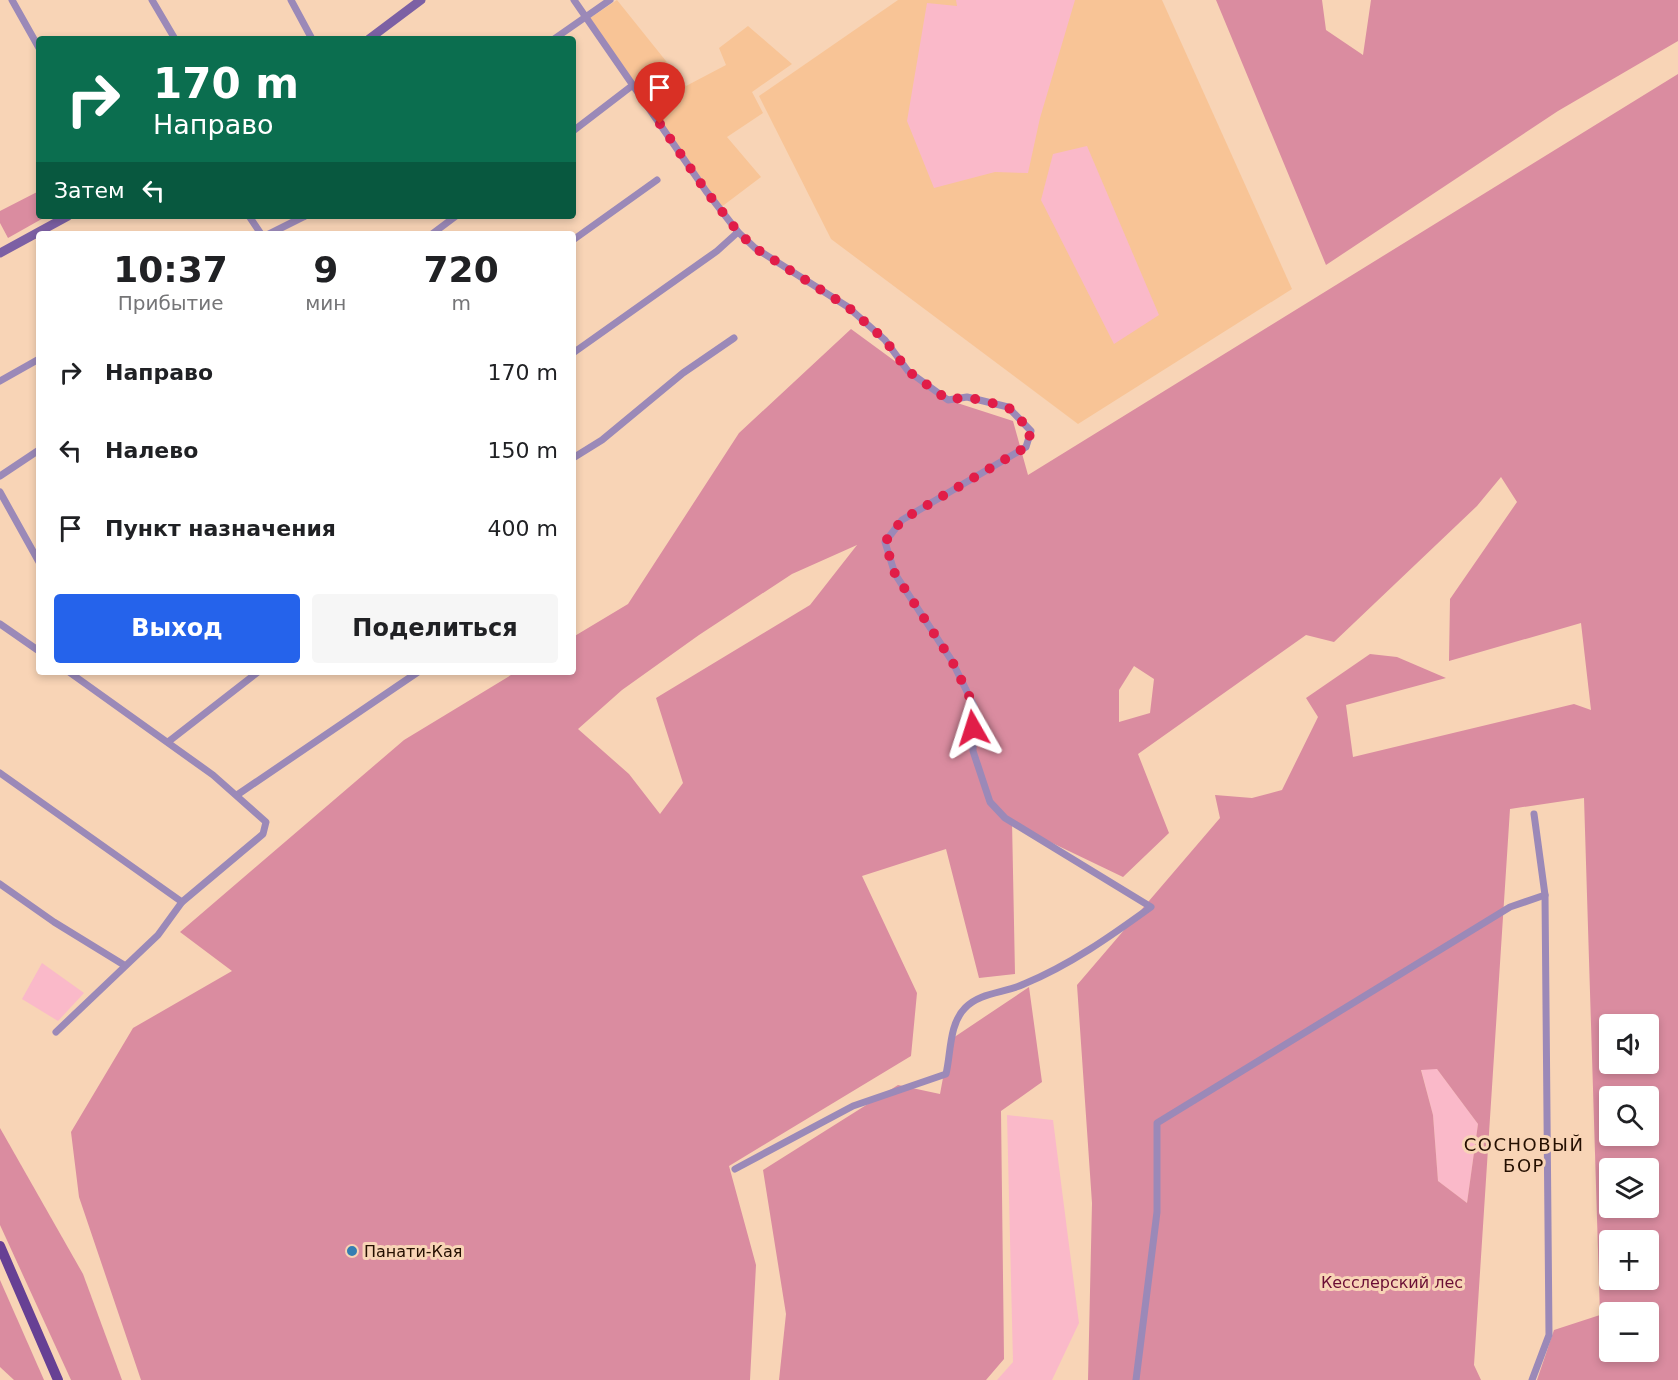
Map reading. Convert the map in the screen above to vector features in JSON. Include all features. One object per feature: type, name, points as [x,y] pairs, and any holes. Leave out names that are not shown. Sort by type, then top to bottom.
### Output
[{"type":"main road","points":[[373,36],[421,0]]},
{"type":"main road","points":[[38,231],[62,219]]},
{"type":"main road","points":[[1,250],[36,232]]},
{"type":"main road","points":[[0,1246],[58,1380]]},
{"type":"street","points":[[12,0],[36,43]]},
{"type":"street","points":[[152,0],[173,36]]},
{"type":"street","points":[[291,0],[310,36]]},
{"type":"street","points":[[574,0],[706,191],[738,232],[755,248],[848,307],[885,340],[908,371],[948,400],[967,397],[1008,407],[1031,431],[1026,447],[902,520],[885,542],[895,574],[952,661],[974,706],[973,751],[990,802],[1005,818],[1151,907],[1092,949],[1023,985],[987,995],[966,1006],[957,1018],[946,1074],[854,1106],[735,1169]]},
{"type":"street","points":[[558,36],[610,0]]},
{"type":"street","points":[[576,129],[633,85]]},
{"type":"street","points":[[576,238],[657,180]]},
{"type":"street","points":[[276,231],[299,219]]},
{"type":"street","points":[[436,231],[452,219]]},
{"type":"street","points":[[576,351],[717,251],[738,232]]},
{"type":"street","points":[[576,456],[602,440],[683,373],[735,338]]},
{"type":"street","points":[[0,381],[36,361]]},
{"type":"street","points":[[0,476],[36,452]]},
{"type":"street","points":[[0,492],[36,555]]},
{"type":"street","points":[[0,624],[36,649]]},
{"type":"street","points":[[56,1032],[158,935],[182,902],[263,834],[266,822],[237,795],[168,742],[73,675]]},
{"type":"street","points":[[168,742],[254,675]]},
{"type":"street","points":[[237,795],[414,675]]},
{"type":"street","points":[[0,773],[182,902]]},
{"type":"street","points":[[1532,1380],[1549,1335],[1545,895],[1544,872],[1534,814]]},
{"type":"street","points":[[0,884],[54,922],[124,965]]},
{"type":"street","points":[[1136,1380],[1157,1212],[1157,1124],[1510,907],[1545,895]]},
{"type":"shaded area","points":[[617,0],[686,86],[726,65],[719,48],[748,26],[792,64],[752,92],[763,113],[727,137],[761,177],[720,208],[590,18]]},
{"type":"shaded area","points":[[898,0],[1162,0],[1292,289],[1078,424],[831,239],[759,96]]},
{"type":"shaded area","points":[[956,0],[1075,0],[1040,118],[1028,173],[995,172],[934,188],[907,121],[927,3],[957,6]]},
{"type":"shaded area","points":[[1087,146],[1159,315],[1114,344],[1041,200],[1053,154]]},
{"type":"shaded area","points":[[42,963],[84,993],[58,1021],[22,999]]},
{"type":"shaded area","points":[[1421,1069],[1437,1069],[1478,1124],[1467,1203],[1438,1181],[1433,1115]]},
{"type":"shaded area","points":[[1007,1115],[1053,1120],[1079,1323],[1052,1380],[997,1380],[1013,1362]]},
{"type":"green space","points":[[1216,0],[1322,0],[1326,30],[1363,55],[1371,0],[1678,0],[1678,41],[1558,111],[1326,265]]},
{"type":"green space","name":"Кесслерский лес","points":[[1678,74],[1678,1380],[1537,1380],[1554,1330],[1599,1315],[1599,1362],[1659,1362],[1659,1302],[1600,1302],[1599,1290],[1659,1290],[1659,1230],[1599,1230],[1599,1283],[1584,798],[1510,809],[1474,1365],[1481,1380],[1088,1380],[1092,1203],[1077,985],[1220,818],[1215,795],[1252,798],[1282,790],[1318,717],[1306,698],[1370,654],[1397,657],[1446,678],[1346,705],[1353,757],[1574,704],[1591,710],[1581,623],[1449,661],[1450,599],[1517,502],[1501,477],[1477,506],[1334,642],[1306,635],[1138,754],[1169,833],[1123,877],[1023,829],[1012,821],[1015,974],[979,978],[946,849],[862,876],[917,993],[911,1056],[729,1166],[756,1265],[750,1380],[141,1380],[79,1197],[71,1132],[133,1028],[232,971],[180,932],[404,740],[511,675],[576,675],[576,635],[628,604],[739,433],[851,329],[948,400],[1013,421],[1028,475]],"holes":[[[857,545],[810,605],[656,698],[683,783],[660,814],[629,774],[578,729],[622,690],[699,635],[792,574]],[[1134,666],[1154,679],[1150,713],[1119,722],[1119,690]],[[1437,1069],[1478,1124],[1467,1203],[1438,1181],[1433,1115],[1421,1070]]]},
{"type":"green space","points":[[36,193],[36,219],[42,219],[8,238],[0,223],[0,211]]},
{"type":"green space","points":[[1029,987],[1042,1082],[1001,1111],[1004,1359],[986,1380],[779,1380],[786,1314],[763,1170],[898,1085],[940,1094],[950,1040]]},
{"type":"green space","points":[[0,1128],[83,1274],[122,1380],[71,1380],[0,1225]]},
{"type":"green space","points":[[0,1280],[44,1380],[14,1380],[0,1367]]},
{"type":"place","name":"Панати-Кая","points":[[352,1251]]},
{"type":"district","name":"СОСНОВЫЙ БОР","points":[[1524,1155]]},
{"type":"route","points":[[660,124],[706,191],[738,232],[755,248],[848,307],[885,340],[908,371],[948,400],[967,397],[1008,407],[1031,431],[1026,447],[902,520],[885,542],[895,574],[952,661],[974,706],[973,728]]}]
